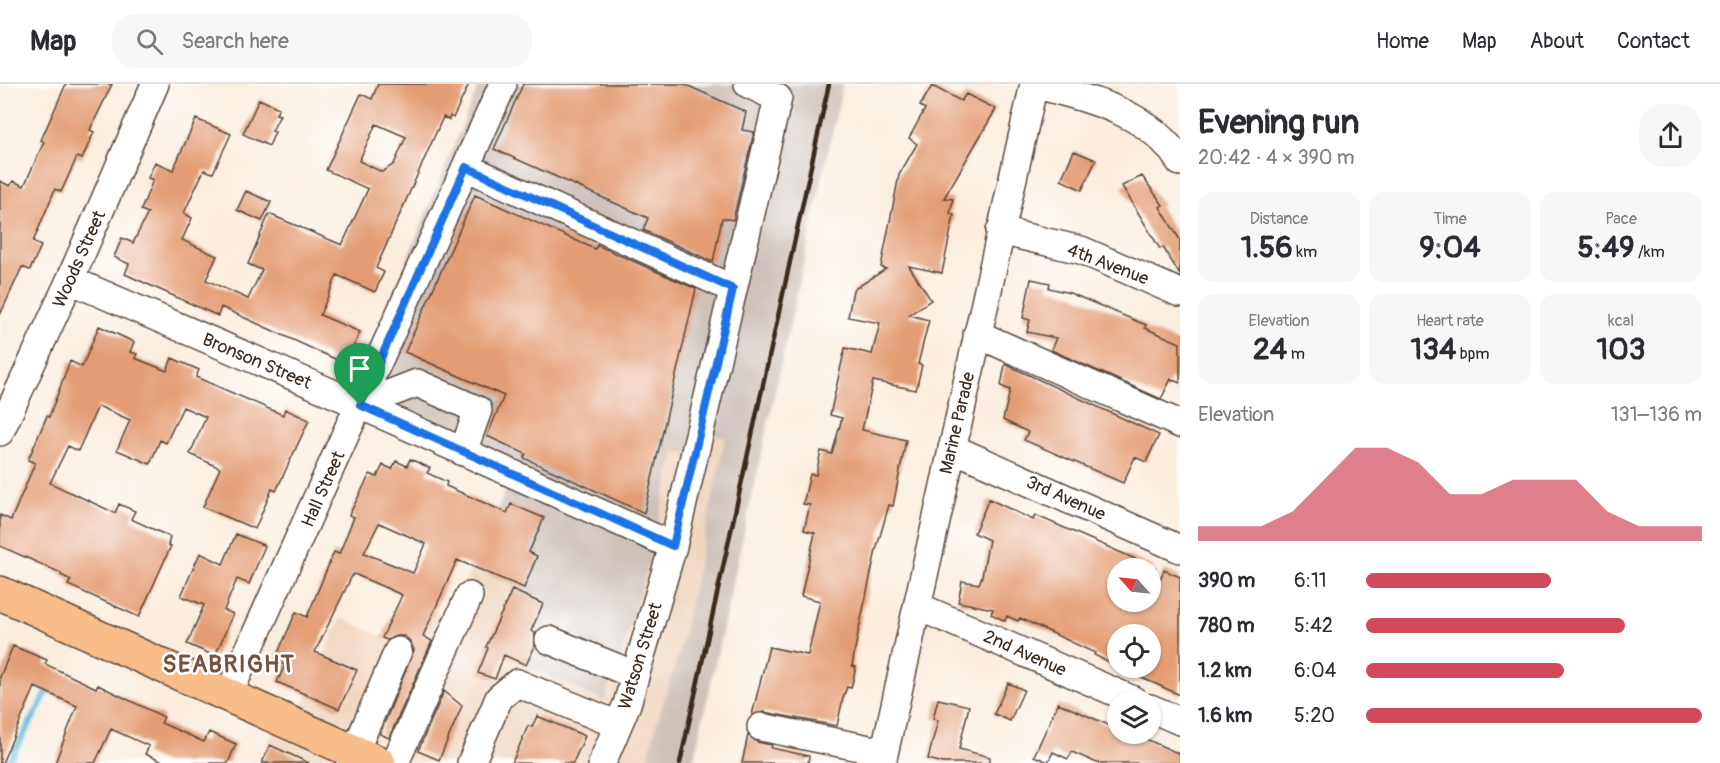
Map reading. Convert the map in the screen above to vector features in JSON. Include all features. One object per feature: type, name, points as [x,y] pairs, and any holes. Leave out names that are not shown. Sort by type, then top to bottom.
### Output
[{"type":"main road","points":[[0,593],[361,759]]},
{"type":"street","name":"Woods Street","points":[[0,432],[70,280],[155,84]]},
{"type":"street","name":"Hall Street","points":[[228,696],[503,84]]},
{"type":"street","name":"Watson Street","points":[[602,763],[635,675],[673,546],[778,98],[748,84]]},
{"type":"street","points":[[1034,84],[1112,106],[1169,142],[1180,162]]},
{"type":"street","name":"Marine Parade","points":[[883,758],[1034,84]]},
{"type":"street","points":[[466,167],[733,289]]},
{"type":"street","name":"4th Avenue","points":[[1000,231],[1081,250],[1180,293]]},
{"type":"street","name":"Bronson Street","points":[[70,280],[360,405],[673,546]]},
{"type":"street","points":[[977,334],[1180,424]]},
{"type":"street","points":[[360,405],[417,383],[478,410],[463,452]]},
{"type":"street","name":"3rd Avenue","points":[[952,448],[1180,549]]},
{"type":"street","points":[[395,763],[469,596]]},
{"type":"street","name":"2nd Avenue","points":[[917,606],[1110,690]]},
{"type":"street","points":[[549,640],[635,675]]},
{"type":"street","points":[[361,759],[398,651]]},
{"type":"street","points":[[471,763],[499,698],[517,682],[618,725]]},
{"type":"street","points":[[1161,713],[1180,721]]},
{"type":"street","points":[[761,727],[883,758]]},
{"type":"shaded area","points":[[479,84],[843,84],[693,763],[648,763],[653,735],[681,645],[725,438],[702,433],[697,455],[675,451],[650,558],[624,646],[604,701],[488,648],[513,586],[471,568],[514,472],[350,399]]},
{"type":"shaded area","points":[[702,433],[725,438],[681,645],[653,735],[648,763],[259,763],[281,715],[295,722],[341,618],[382,636],[400,595],[452,618],[471,568],[513,586],[604,701],[624,646],[650,558],[675,451]]},
{"type":"building","points":[[66,84],[112,84],[90,130],[94,132],[82,159],[77,157],[61,192],[55,189],[33,242],[41,246],[30,270],[22,267],[0,315],[0,181],[10,186],[13,181],[24,186]]},
{"type":"building","points":[[378,84],[469,84],[453,118],[450,116],[449,120],[443,117],[376,268],[384,272],[375,292],[337,275],[320,315],[360,332],[346,364],[221,307],[218,316],[125,274],[129,264],[114,257],[122,238],[133,243],[148,213],[141,210],[153,180],[148,178],[155,162],[173,170],[196,119],[231,134],[213,173],[204,170],[184,213],[192,218],[182,240],[217,256],[206,280],[248,299],[262,270],[248,264],[269,214],[342,245],[368,189],[326,170],[361,94],[372,99]],"holes":[[[376,124],[406,137],[394,164],[382,172],[359,161]]]},
{"type":"building","points":[[523,84],[684,84],[746,112],[742,130],[754,132],[733,220],[722,218],[713,262],[643,230],[648,218],[494,149]]},
{"type":"building","points":[[932,86],[961,101],[966,94],[996,109],[944,198],[953,199],[950,214],[954,215],[942,273],[909,266],[931,300],[909,315],[929,320],[918,364],[922,365],[916,390],[873,381],[862,430],[906,440],[893,506],[889,505],[876,550],[852,666],[856,667],[851,688],[847,687],[837,726],[764,712],[752,715],[769,647],[808,655],[820,601],[801,596],[815,533],[804,530],[810,505],[803,504],[810,474],[816,475],[821,451],[832,454],[842,418],[830,415],[845,348],[872,354],[880,323],[848,317],[853,290],[886,269],[881,267],[899,175],[917,144],[909,138],[925,109],[920,106]]},
{"type":"building","points":[[259,99],[279,108],[276,114],[280,115],[272,131],[275,132],[269,146],[243,134]]},
{"type":"building","points":[[1074,151],[1096,160],[1082,190],[1061,180]]},
{"type":"building","points":[[1142,176],[1163,205],[1160,207],[1180,240],[1180,275],[1163,247],[1160,249],[1122,186]]},
{"type":"building","points":[[246,191],[271,202],[262,221],[237,210]]},
{"type":"building","points":[[475,195],[595,249],[597,245],[696,289],[644,513],[524,458],[526,454],[487,436],[504,396],[405,352]]},
{"type":"building","points":[[1031,279],[1050,283],[1049,288],[1070,293],[1146,325],[1145,328],[1180,343],[1180,383],[1171,379],[1161,399],[1051,350],[1056,338],[1027,332],[1030,320],[1023,318]]},
{"type":"building","points":[[99,326],[134,342],[130,352],[137,354],[135,358],[167,371],[172,358],[199,370],[196,377],[283,415],[285,409],[309,420],[276,491],[272,489],[255,529],[203,507],[220,468],[190,454],[206,417],[183,407],[166,443],[160,440],[150,464],[117,450],[130,420],[98,406],[78,451],[68,446],[50,483],[115,513],[119,504],[135,511],[131,519],[170,537],[168,545],[171,546],[139,617],[68,585],[71,580],[61,573],[0,546],[0,515],[11,520],[35,463],[28,460],[47,416],[49,417],[70,361],[82,367]]},
{"type":"building","points":[[1005,364],[1159,435],[1146,462],[1135,457],[1123,483],[1024,440],[1028,432],[1003,420],[1010,390],[1001,386]]},
{"type":"building","points":[[410,459],[430,468],[427,473],[447,482],[446,486],[507,513],[511,504],[544,518],[529,552],[537,556],[524,588],[457,560],[423,636],[432,641],[389,738],[380,734],[414,650],[410,641],[404,636],[396,636],[387,640],[382,638],[402,595],[354,574],[352,576],[315,652],[357,670],[339,709],[277,682],[285,665],[275,660],[296,612],[307,617],[334,552],[339,554],[354,517],[349,515],[370,474],[377,477],[383,465],[392,469],[396,461],[407,466]],"holes":[[[379,523],[426,544],[413,573],[364,553]]]},
{"type":"building","points":[[989,499],[1033,520],[1035,515],[1133,558],[1107,558],[1107,612],[1161,612],[1161,577],[1164,570],[1180,577],[1180,695],[1143,678],[1161,678],[1161,624],[1107,624],[1107,661],[1094,655],[1095,653],[1020,618],[1018,621],[1007,616],[1005,621],[991,614],[993,609],[958,602],[962,581],[979,584],[982,576],[989,540],[974,533]]},
{"type":"building","points":[[236,534],[265,546],[249,584],[237,579],[224,610],[233,614],[215,656],[187,644],[204,605],[181,596],[200,553],[223,564]]},
{"type":"building","points":[[512,590],[543,604],[531,631],[535,633],[535,646],[526,665],[504,655],[495,679],[478,673],[488,648],[486,647]]},
{"type":"building","points":[[13,646],[47,660],[45,664],[96,688],[98,685],[164,717],[161,723],[204,742],[209,732],[236,744],[228,763],[165,763],[145,754],[149,746],[111,729],[95,763],[55,763],[77,706],[35,687],[2,763],[0,763],[0,677]]},
{"type":"building","points":[[1008,683],[1024,690],[1010,721],[994,714]]},
{"type":"building","points":[[444,691],[462,706],[439,760],[418,751]]},
{"type":"building","points":[[938,699],[969,706],[959,749],[990,757],[990,763],[943,763],[928,759],[938,720],[933,719]]},
{"type":"building","points":[[1058,703],[1107,724],[1107,744],[1157,744],[1180,754],[1180,763],[1097,763],[1072,752],[1068,759],[1053,752],[1048,762],[1034,756]]},
{"type":"building","points":[[537,716],[585,736],[573,763],[512,763],[528,726],[532,727]]},
{"type":"building","points":[[748,735],[757,742],[772,745],[771,748],[809,756],[808,763],[742,763]]},
{"type":"building","points":[[270,745],[309,763],[262,763]]},
{"type":"waterway","points":[[8,763],[49,689]]},
{"type":"railway","points":[[680,763],[829,84]]},
{"type":"district","name":"SEABRIGHT","points":[[229,664]]},
{"type":"route","points":[[466,167],[733,289],[673,546],[360,405],[466,167]]}]
